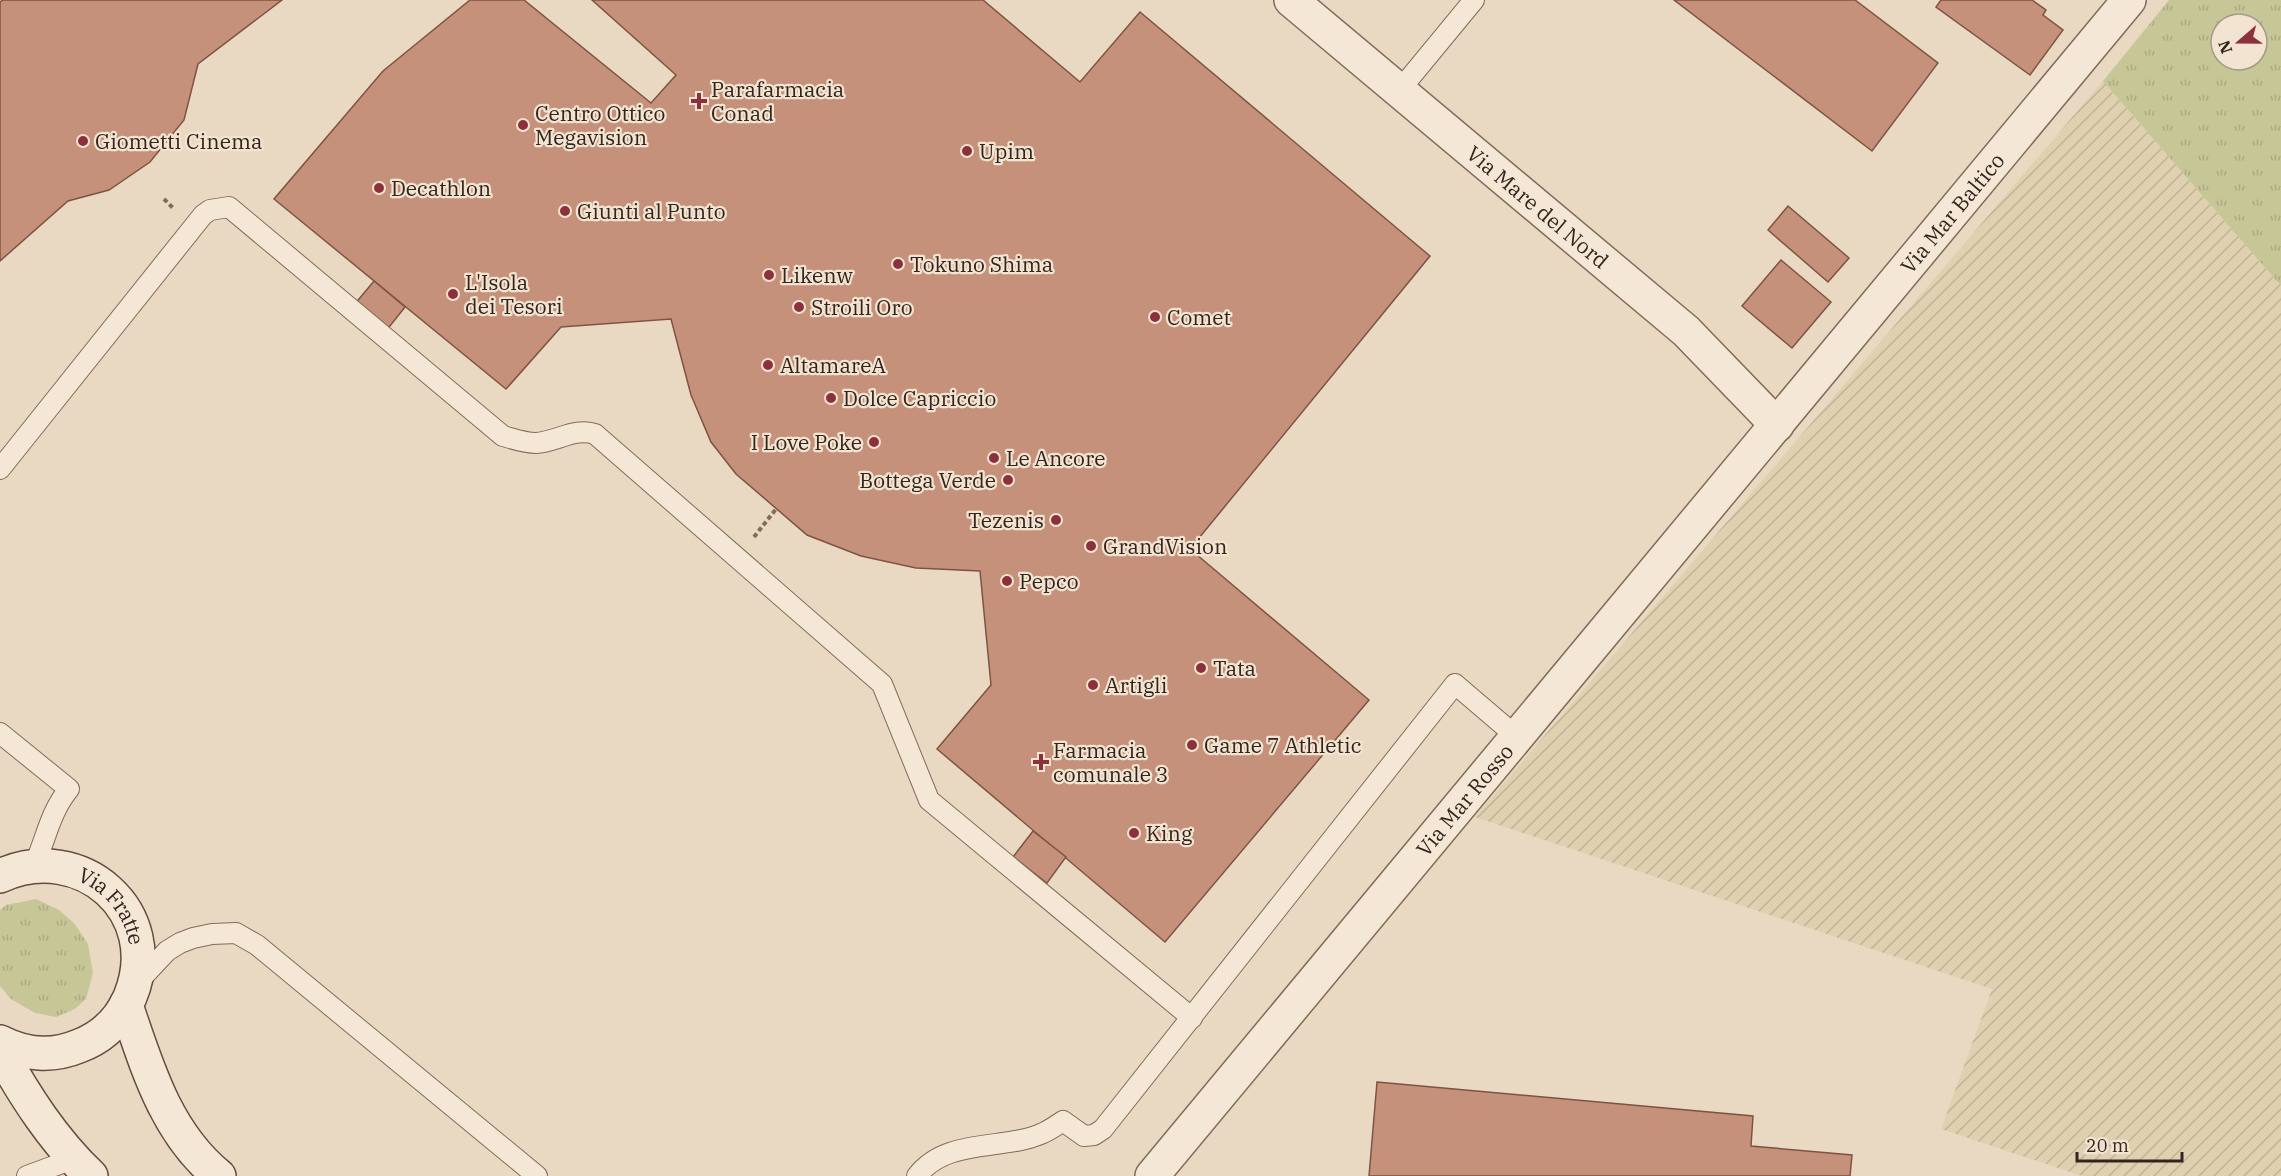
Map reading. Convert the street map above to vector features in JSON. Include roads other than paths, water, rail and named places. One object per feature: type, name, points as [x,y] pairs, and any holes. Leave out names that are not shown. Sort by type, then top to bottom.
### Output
[{"type":"street","name":"Via Mare del Nord","points":[[1291,0],[1686,332],[1777,425]]},
{"type":"street","name":"Via Mar Baltico","points":[[1777,425],[2129,0]]},
{"type":"street","name":"Via Mar Rosso","points":[[1152,1176],[1777,425]]},
{"type":"street","name":"Via Fratte","points":[[14,866],[49,865],[79,872],[93,879],[117,899],[125,911],[136,940],[138,971],[130,996],[156,1091],[188,1143],[219,1176]]},
{"type":"street","points":[[0,1042],[33,1052],[67,1051],[87,1043],[105,1031],[130,996]]},
{"type":"street","points":[[0,1051],[40,1118],[82,1168]]},
{"type":"lane","points":[[1399,91],[1474,0]]},
{"type":"lane","points":[[0,469],[203,215],[210,210],[229,207],[504,436],[522,442],[535,443],[587,431],[595,434],[882,684],[929,800],[1192,1018]]},
{"type":"lane","points":[[899,1176],[940,1158],[974,1147],[1044,1133],[1063,1121],[1084,1136],[1094,1135],[1103,1129],[1455,684],[1517,737]]},
{"type":"lane","points":[[0,733],[69,789],[58,802],[50,819],[14,866]]},
{"type":"lane","points":[[130,996],[167,951],[180,943],[212,934],[236,933],[257,945],[537,1176]]},
{"type":"lane","points":[[917,1176],[940,1158]]},
{"type":"lane","points":[[29,1176],[82,1168]]},
{"type":"place","name":"Parafarmacia Conad","points":[[699,101]]},
{"type":"place","name":"Centro Ottico Megavision","points":[[523,125]]},
{"type":"place","name":"Giometti Cinema","points":[[83,141]]},
{"type":"place","name":"Upim","points":[[967,151]]},
{"type":"place","name":"Decathlon","points":[[379,188]]},
{"type":"place","name":"Giunti al Punto","points":[[565,211]]},
{"type":"place","name":"Tokuno Shima","points":[[898,264]]},
{"type":"place","name":"Likenw","points":[[769,275]]},
{"type":"place","name":"L'Isola dei Tesori","points":[[453,294]]},
{"type":"place","name":"Stroili Oro","points":[[799,307]]},
{"type":"place","name":"Comet","points":[[1155,317]]},
{"type":"place","name":"AltamareA","points":[[768,365]]},
{"type":"place","name":"Dolce Capriccio","points":[[831,398]]},
{"type":"place","name":"I Love Poke","points":[[874,442]]},
{"type":"place","name":"Le Ancore","points":[[994,458]]},
{"type":"place","name":"Bottega Verde","points":[[1008,480]]},
{"type":"place","name":"Tezenis","points":[[1056,520]]},
{"type":"place","name":"GrandVision","points":[[1091,546]]},
{"type":"place","name":"Pepco","points":[[1007,581]]},
{"type":"place","name":"Tata","points":[[1201,668]]},
{"type":"place","name":"Artigli","points":[[1093,685]]},
{"type":"place","name":"Game 7 Athletic","points":[[1192,745]]},
{"type":"place","name":"Farmacia comunale 3","points":[[1041,762]]},
{"type":"place","name":"King","points":[[1134,833]]}]
